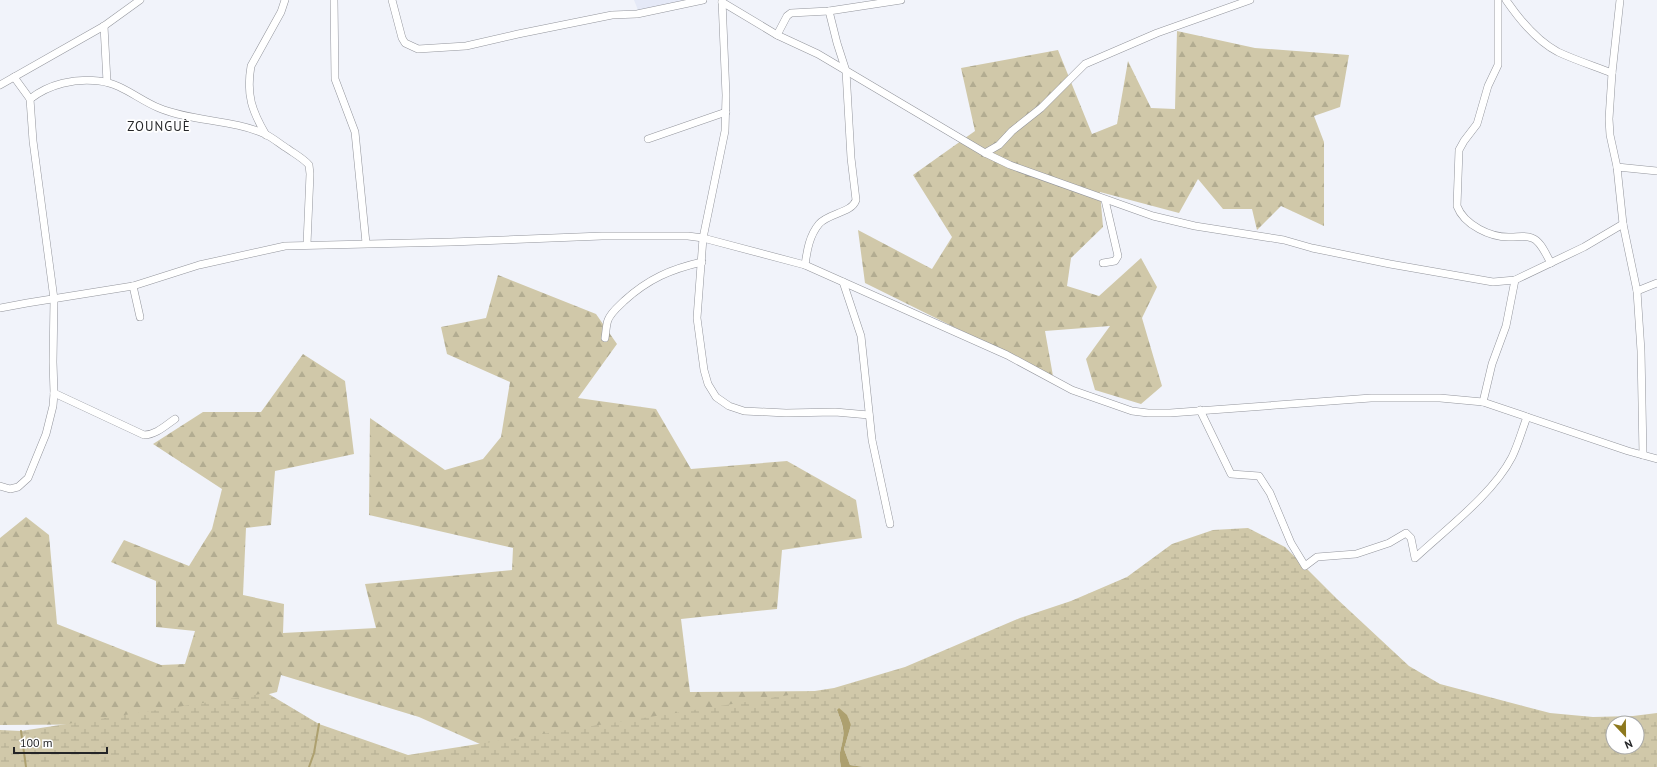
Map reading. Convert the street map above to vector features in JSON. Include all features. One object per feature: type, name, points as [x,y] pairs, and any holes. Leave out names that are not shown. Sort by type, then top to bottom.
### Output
[{"type":"street","points":[[0,85],[104,26],[140,0]]},
{"type":"street","points":[[266,135],[252,109],[250,97],[251,66],[281,12],[285,0]]},
{"type":"street","points":[[334,0],[335,79],[355,132],[366,244]]},
{"type":"street","points":[[392,0],[402,38],[405,43],[418,49],[466,46],[534,30],[562,26],[612,15],[637,14],[703,0]]},
{"type":"street","points":[[777,35],[790,13],[829,11],[901,0]]},
{"type":"street","points":[[986,153],[999,145],[1012,131],[1041,108],[1085,64],[1157,33],[1250,0]]},
{"type":"street","points":[[1498,0],[1498,65],[1488,86],[1477,124],[1459,150],[1457,206],[1459,212],[1478,228],[1497,236],[1524,236],[1532,238],[1538,242],[1551,263]]},
{"type":"street","points":[[1506,0],[1512,9],[1544,43],[1557,51],[1612,73]]},
{"type":"street","points":[[1620,0],[1612,73],[1609,119],[1623,224],[1637,291],[1641,351],[1642,455]]},
{"type":"street","points":[[722,1],[777,35],[818,54],[986,153],[1010,165],[1153,216],[1195,226],[1284,240],[1312,248],[1390,264],[1493,282],[1514,280],[1584,247],[1623,224]]},
{"type":"street","points":[[722,1],[726,112],[725,131],[703,238],[697,318],[704,370],[708,384],[716,397],[729,406],[744,411],[786,413],[835,412],[869,415]]},
{"type":"street","points":[[805,265],[812,234],[819,224],[832,214],[850,208],[854,205],[856,200],[851,158],[846,71],[829,11]]},
{"type":"street","points":[[104,26],[107,82]]},
{"type":"street","points":[[0,486],[10,489],[18,487],[28,478],[46,434],[53,406],[54,393],[54,299],[33,141],[30,99],[14,77]]},
{"type":"street","points":[[30,99],[48,88],[69,82],[97,80],[107,82],[158,108],[170,112],[218,121],[251,129],[266,135],[310,166],[307,244]]},
{"type":"street","points":[[648,138],[726,112]]},
{"type":"street","points":[[1616,167],[1657,171]]},
{"type":"street","points":[[1103,263],[1115,260],[1118,256],[1105,200]]},
{"type":"street","points":[[0,308],[27,302],[133,286],[199,265],[285,246],[307,244],[366,244],[602,236],[703,238],[805,265],[1007,355],[1072,390],[1132,411],[1148,413],[1371,398],[1440,398],[1483,402],[1657,459]]},
{"type":"street","points":[[605,338],[608,320],[611,315],[640,287],[658,276],[676,268],[702,262]]},
{"type":"street","points":[[1483,402],[1492,364],[1506,326],[1514,280]]},
{"type":"street","points":[[843,282],[861,336],[872,440],[890,524]]},
{"type":"street","points":[[1637,291],[1657,283]]},
{"type":"street","points":[[133,286],[140,317]]},
{"type":"street","points":[[54,393],[144,435],[150,435],[156,432],[175,419]]},
{"type":"street","points":[[1200,410],[1231,474],[1259,476],[1270,492],[1291,543],[1305,566],[1317,556],[1356,554],[1389,543],[1406,533],[1411,538],[1415,558],[1474,504],[1496,481],[1512,457],[1527,417]]},
{"type":"shaded area","points":[[634,0],[696,0],[638,10]]},
{"type":"shaded area","points":[[839,708],[847,715],[851,725],[844,749],[850,765],[864,767],[841,767],[840,755],[843,731],[837,710]]},
{"type":"green space","points":[[1177,31],[1255,48],[1349,55],[1340,107],[1314,116],[1324,142],[1324,226],[1281,206],[1257,230],[1252,209],[1223,209],[1198,179],[1179,213],[1100,192],[1103,227],[1071,258],[1067,286],[1099,296],[1141,258],[1157,287],[1142,318],[1162,386],[1141,404],[1095,390],[1086,359],[1110,326],[1045,331],[1053,376],[865,283],[858,230],[932,269],[952,237],[913,175],[975,131],[961,68],[1058,50],[1092,134],[1117,124],[1128,61],[1151,108],[1175,109]]},
{"type":"green space","points":[[498,275],[596,314],[617,344],[578,398],[656,409],[691,469],[787,461],[856,500],[862,538],[782,550],[777,609],[681,619],[690,692],[824,691],[507,756],[419,717],[281,675],[277,692],[154,724],[0,725],[0,538],[26,517],[49,535],[57,624],[161,665],[185,664],[195,631],[156,627],[156,581],[111,562],[124,540],[189,566],[212,529],[222,489],[153,444],[203,412],[261,412],[303,354],[345,381],[354,454],[275,471],[271,525],[246,528],[243,595],[284,604],[283,633],[376,628],[365,584],[512,570],[513,548],[369,515],[370,418],[445,470],[483,459],[501,437],[510,382],[447,354],[441,327],[486,318]]},
{"type":"green space","points":[[1248,528],[1285,547],[1337,599],[1409,666],[1440,684],[1550,713],[1605,717],[1605,755],[1645,755],[1645,715],[1641,715],[1657,713],[1657,767],[864,767],[850,765],[844,749],[851,725],[837,710],[843,731],[840,755],[841,767],[0,767],[0,730],[21,731],[267,693],[319,724],[408,755],[834,688],[905,667],[1020,618],[1071,601],[1127,577],[1172,544],[1213,530]]},
{"type":"waterway","points":[[309,767],[314,753],[319,724]]},
{"type":"waterway","points":[[21,731],[26,767]]},
{"type":"district","name":"ZOUNGUÈ","points":[[159,126]]}]
